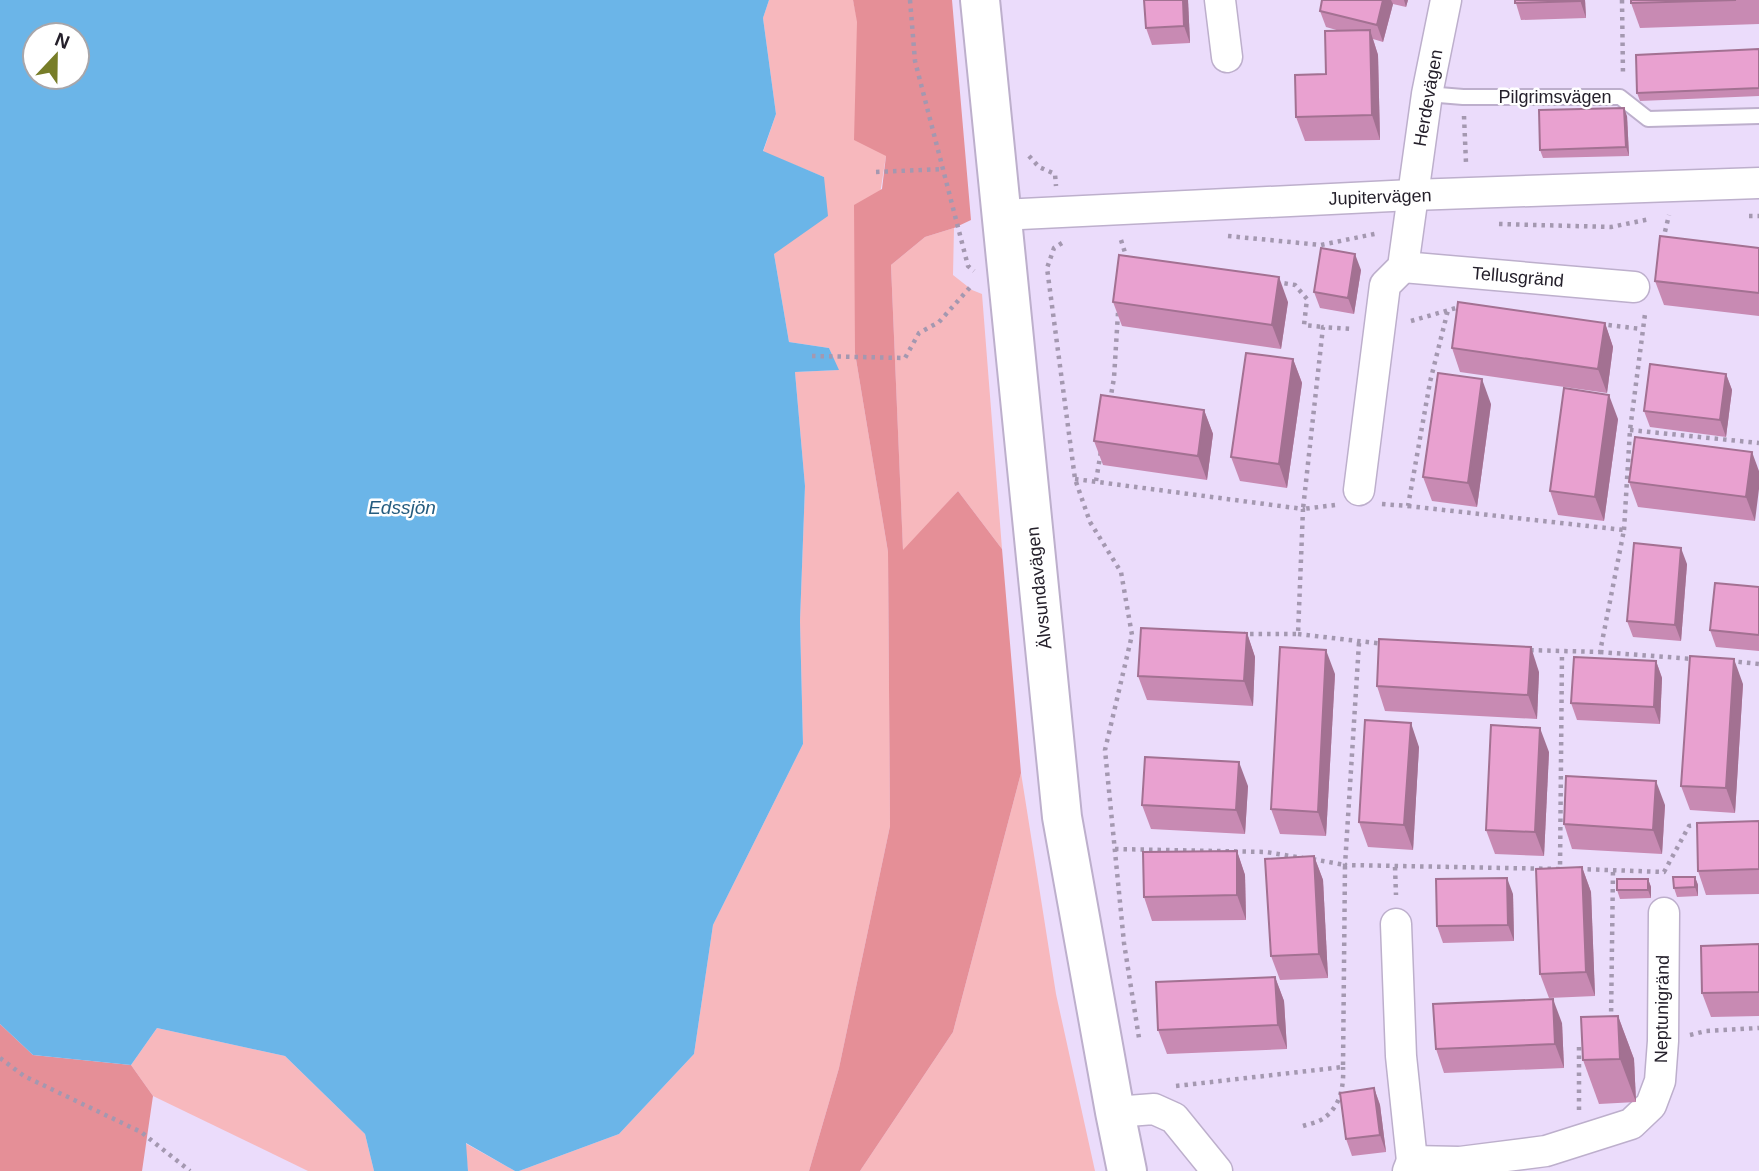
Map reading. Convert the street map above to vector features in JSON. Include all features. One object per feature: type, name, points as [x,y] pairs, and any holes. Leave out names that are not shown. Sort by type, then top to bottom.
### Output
[{"type":"street","name":"Älvsundavägen","points":[[981,0],[1001,215],[992,272],[1062,817],[1127,1171]]},
{"type":"street","points":[[1220,0],[1227,57]]},
{"type":"street","name":"Herdevägen","points":[[1412,195],[1427,94],[1446,0]]},
{"type":"street","name":"Jupitervägen","points":[[1001,215],[1412,195],[1759,183]]},
{"type":"street","points":[[1358,499],[1385,285],[1403,267],[1412,195]]},
{"type":"street","name":"Tellusgränd","points":[[1403,267],[1634,287]]},
{"type":"street","name":"Neptunigränd","points":[[1396,924],[1401,1056],[1410,1166],[1546,1151],[1631,1125],[1651,1105],[1660,1081],[1664,913]]},
{"type":"street","points":[[1115,1112],[1151,1099],[1174,1118],[1217,1171]]},
{"type":"lane","name":"Pilgrimsvägen","points":[[1427,94],[1463,97],[1620,97],[1648,119],[1759,116]]},
{"type":"path","points":[[910,0],[915,61],[968,266],[992,272],[1047,268]]},
{"type":"path","points":[[1620,97],[1624,68],[1622,0]]},
{"type":"path","points":[[876,172],[944,169]]},
{"type":"path","points":[[1660,251],[1670,214]]},
{"type":"path","points":[[1663,239],[1677,241]]},
{"type":"path","points":[[1121,240],[1129,265]]},
{"type":"path","points":[[1063,242],[1054,248],[1047,268],[1075,479],[1090,522],[1121,572],[1132,635],[1105,750],[1124,943],[1141,1049]]},
{"type":"path","points":[[812,356],[905,358],[919,333],[939,322],[972,287],[992,272]]},
{"type":"path","points":[[1270,281],[1295,285],[1307,299],[1304,325],[1378,331],[1448,310],[1470,309]]},
{"type":"path","points":[[1600,652],[1624,530],[1630,430],[1641,329],[1651,289],[1634,287]]},
{"type":"path","points":[[1109,404],[1114,378],[1119,303]]},
{"type":"path","points":[[1408,506],[1430,382],[1448,310]]},
{"type":"path","points":[[1588,323],[1641,329]]},
{"type":"path","points":[[1298,634],[1303,509],[1323,327]]},
{"type":"path","points":[[1630,430],[1759,443]]},
{"type":"path","points":[[1096,481],[1102,442]]},
{"type":"path","points":[[1075,479],[1303,509],[1358,499],[1624,530]]},
{"type":"path","points":[[1243,634],[1298,634],[1386,644]]},
{"type":"path","points":[[1303,1126],[1324,1118],[1337,1102],[1344,1086],[1345,865],[1359,643]]},
{"type":"path","points":[[1521,650],[1600,652],[1706,660]]},
{"type":"path","points":[[1115,849],[1266,852],[1345,865],[1560,869],[1562,652]]},
{"type":"path","points":[[1719,661],[1759,664]]},
{"type":"path","points":[[1574,869],[1664,872],[1689,826],[1712,825]]},
{"type":"path","points":[[1610,1033],[1613,870]]},
{"type":"path","points":[[1663,1041],[1706,1031],[1759,1028]]},
{"type":"path","points":[[1579,1141],[1579,1048],[1600,1046]]},
{"type":"path","points":[[0,1058],[24,1076],[141,1132],[190,1171]]},
{"type":"path","points":[[1151,1099],[1343,1067]]},
{"type":"shaded area","points":[[769,0],[853,0],[886,156],[855,353],[888,552],[890,826],[839,1068],[809,1171],[519,1171],[619,1134],[694,1054],[713,925],[803,744],[800,621],[805,486],[795,372],[838,370],[829,348],[789,342],[774,254],[824,177],[763,152],[776,114],[763,18]]},
{"type":"shaded area","points":[[853,0],[952,0],[971,220],[925,237],[891,265],[903,550],[958,491],[1002,549],[1021,773],[953,1032],[860,1171],[809,1171],[839,1068],[890,826],[888,552],[855,353],[854,205],[882,189],[886,156],[854,140],[857,22]]},
{"type":"shaded area","points":[[954,228],[953,275],[972,290],[982,294],[1002,549],[958,491],[903,552],[891,265],[925,237]]},
{"type":"shaded area","points":[[1021,773],[1056,994],[1095,1171],[860,1171],[953,1032]]},
{"type":"shaded area","points":[[0,1024],[33,1055],[131,1065],[153,1096],[142,1171],[0,1171]]},
{"type":"shaded area","points":[[157,1028],[285,1056],[365,1134],[374,1171],[308,1171],[153,1096],[131,1065]]},
{"type":"shaded area","points":[[465,1143],[515,1171],[468,1171]]},
{"type":"water","name":"Edssjön","points":[[0,0],[769,0],[763,18],[776,114],[763,151],[824,177],[828,216],[774,254],[789,342],[829,348],[839,370],[795,372],[805,486],[800,621],[803,744],[713,925],[694,1054],[619,1134],[519,1171],[466,1143],[468,1171],[374,1171],[365,1134],[285,1056],[157,1028],[131,1065],[33,1055],[0,1024]]},
{"type":"building","points":[[1144,0],[1183,0],[1184,26],[1146,28]]},
{"type":"building","points":[[1322,0],[1383,0],[1377,25],[1320,11]]},
{"type":"building","points":[[1515,0],[1580,0],[1580,1],[1515,3]]},
{"type":"building","points":[[1631,0],[1736,0],[1631,3]]},
{"type":"building","points":[[1370,30],[1372,115],[1296,117],[1295,75],[1326,74],[1325,31]]},
{"type":"building","points":[[1759,49],[1759,88],[1637,93],[1636,55]]},
{"type":"building","points":[[1624,108],[1626,147],[1540,150],[1539,110]]},
{"type":"building","points":[[1660,236],[1759,248],[1759,293],[1655,281]]},
{"type":"building","points":[[1321,248],[1355,254],[1348,298],[1314,292]]},
{"type":"building","points":[[1119,255],[1279,277],[1272,325],[1113,302]]},
{"type":"building","points":[[1458,302],[1605,323],[1598,369],[1452,348]]},
{"type":"building","points":[[1246,353],[1293,359],[1279,464],[1231,457]]},
{"type":"building","points":[[1650,364],[1726,374],[1720,420],[1644,411]]},
{"type":"building","points":[[1438,373],[1482,379],[1468,483],[1423,477]]},
{"type":"building","points":[[1564,388],[1609,395],[1595,497],[1550,491]]},
{"type":"building","points":[[1101,395],[1204,410],[1198,456],[1094,441]]},
{"type":"building","points":[[1635,437],[1752,452],[1746,497],[1629,482]]},
{"type":"building","points":[[1634,543],[1681,548],[1675,625],[1627,621]]},
{"type":"building","points":[[1715,583],[1759,587],[1759,635],[1710,630]]},
{"type":"building","points":[[1141,628],[1247,633],[1244,681],[1138,676]]},
{"type":"building","points":[[1379,639],[1531,647],[1528,695],[1377,686]]},
{"type":"building","points":[[1280,647],[1326,650],[1318,812],[1271,809]]},
{"type":"building","points":[[1690,656],[1734,659],[1726,788],[1681,786]]},
{"type":"building","points":[[1574,657],[1656,661],[1654,707],[1571,703]]},
{"type":"building","points":[[1365,720],[1411,723],[1404,825],[1359,822]]},
{"type":"building","points":[[1491,725],[1540,728],[1535,832],[1486,830]]},
{"type":"building","points":[[1145,757],[1239,762],[1236,810],[1142,805]]},
{"type":"building","points":[[1566,776],[1656,781],[1653,830],[1564,824]]},
{"type":"building","points":[[1759,821],[1759,869],[1698,871],[1697,823]]},
{"type":"building","points":[[1237,851],[1237,895],[1144,897],[1143,852]]},
{"type":"building","points":[[1314,856],[1319,954],[1271,956],[1265,859]]},
{"type":"building","points":[[1582,867],[1586,972],[1540,974],[1536,869]]},
{"type":"building","points":[[1673,877],[1695,877],[1695,887],[1674,888]]},
{"type":"building","points":[[1507,878],[1508,925],[1437,926],[1436,879]]},
{"type":"building","points":[[1617,879],[1648,879],[1648,890],[1617,890]]},
{"type":"building","points":[[1759,944],[1759,992],[1702,993],[1701,946]]},
{"type":"building","points":[[1275,977],[1278,1025],[1158,1030],[1156,982]]},
{"type":"building","points":[[1553,999],[1555,1044],[1436,1049],[1433,1004]]},
{"type":"building","points":[[1618,1016],[1620,1059],[1583,1060],[1581,1017]]},
{"type":"building","points":[[1374,1088],[1380,1135],[1346,1139],[1340,1093]]}]
